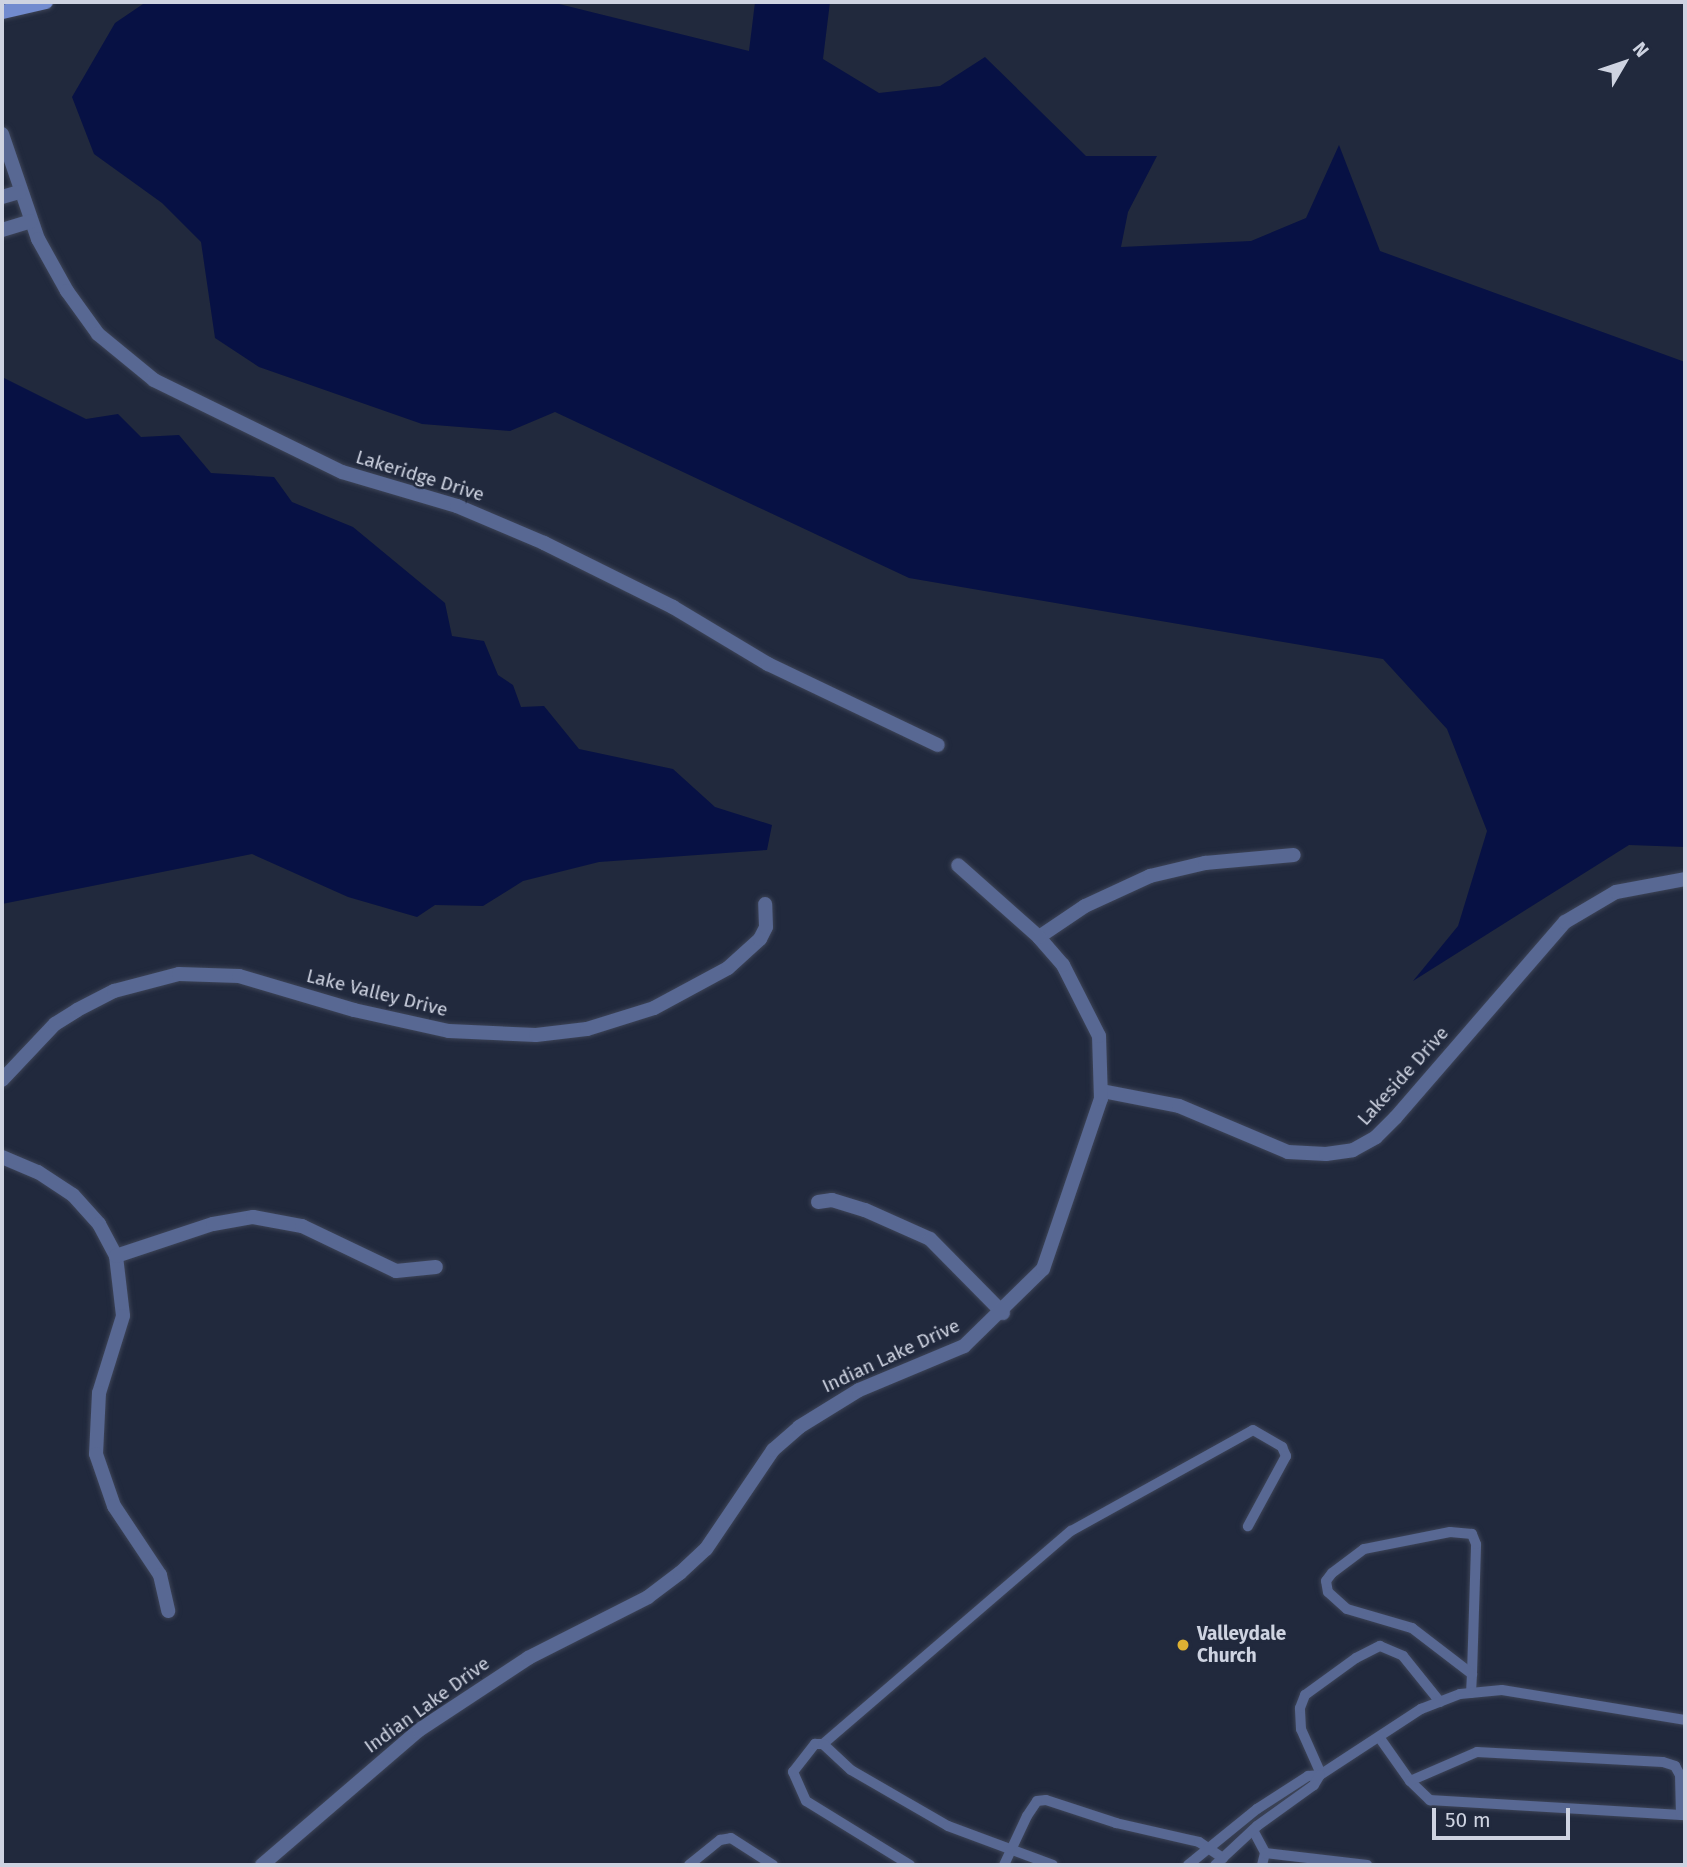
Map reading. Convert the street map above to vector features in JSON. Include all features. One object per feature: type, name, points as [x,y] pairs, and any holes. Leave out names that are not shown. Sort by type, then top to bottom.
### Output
[{"type":"street","points":[[2,12],[46,2]]},
{"type":"street","name":"Lakeridge Drive","points":[[2,134],[19,192],[48,261],[98,334],[154,380],[342,472],[464,509],[544,543],[673,607],[768,664],[938,745]]},
{"type":"street","points":[[2,197],[19,192]]},
{"type":"street","points":[[2,229],[31,221]]},
{"type":"street","points":[[1039,937],[1085,906],[1150,876],[1205,863],[1294,855]]},
{"type":"street","name":"Indian Lake Drive","points":[[262,1865],[419,1730],[528,1658],[648,1597],[680,1573],[706,1549],[773,1450],[799,1427],[859,1391],[964,1346],[1003,1313],[1036,1279],[1049,1258],[1102,1091],[1099,1036],[1090,1012],[1063,965],[1039,937],[958,865]]},
{"type":"street","name":"Lakeside Drive","points":[[1102,1091],[1179,1106],[1288,1152],[1326,1154],[1353,1150],[1389,1125],[1565,922],[1616,892],[1685,879]]},
{"type":"street","name":"Lake Valley Drive","points":[[2,1080],[55,1024],[77,1010],[114,990],[179,974],[239,976],[354,1010],[449,1031],[536,1035],[587,1029],[654,1007],[728,968],[760,939],[766,927],[765,904]]},
{"type":"street","points":[[2,1157],[38,1172],[73,1195],[104,1231],[116,1256],[123,1317],[99,1393],[96,1454],[114,1506],[160,1575],[168,1611]]},
{"type":"street","points":[[818,1202],[832,1199],[930,1239],[1003,1313]]},
{"type":"street","points":[[116,1256],[213,1224],[253,1217],[302,1226],[396,1271],[436,1268]]},
{"type":"lane","points":[[910,1865],[806,1801],[795,1785],[793,1772],[815,1744],[823,1744],[1071,1531],[1253,1430],[1282,1447],[1286,1456],[1248,1526]]},
{"type":"lane","points":[[1471,1693],[1472,1674],[1476,1544],[1472,1534],[1450,1532],[1364,1549],[1332,1573],[1326,1581],[1328,1591],[1347,1609],[1412,1628],[1472,1674]]},
{"type":"lane","points":[[1320,1775],[1301,1729],[1300,1708],[1305,1695],[1356,1658],[1380,1646],[1402,1656],[1440,1702]]},
{"type":"lane","points":[[1004,1865],[1037,1801],[1046,1800],[1208,1847],[1219,1862],[1253,1830],[1314,1785],[1320,1775],[1440,1702],[1471,1693],[1502,1690],[1685,1720]]},
{"type":"lane","points":[[1379,1737],[1410,1781],[1430,1800],[1683,1815],[1681,1776],[1675,1766],[1663,1762],[1477,1752],[1410,1781]]},
{"type":"lane","points":[[823,1744],[850,1770],[897,1798],[1009,1851],[1053,1865]]},
{"type":"lane","points":[[1188,1865],[1287,1789],[1308,1776],[1320,1775]]},
{"type":"lane","points":[[1253,1830],[1265,1853],[1262,1865]]},
{"type":"lane","points":[[689,1865],[720,1840],[731,1838],[773,1865]]},
{"type":"lane","points":[[1265,1853],[1367,1865]]},
{"type":"shaded area","points":[[146,2],[551,2],[749,51],[755,2],[830,2],[823,59],[879,93],[940,86],[985,57],[1086,156],[1157,156],[1128,212],[1121,247],[1251,241],[1306,218],[1339,145],[1380,251],[1685,362],[1685,847],[1629,845],[1413,981],[1458,926],[1487,831],[1447,729],[1383,659],[909,578],[555,412],[510,431],[422,424],[259,367],[215,338],[201,242],[162,203],[94,154],[72,97],[115,23]]},
{"type":"shaded area","points":[[2,377],[86,419],[118,414],[141,437],[179,435],[211,473],[274,477],[292,502],[353,527],[445,603],[452,636],[484,641],[498,675],[513,685],[521,707],[544,706],[579,749],[673,769],[715,807],[772,825],[767,850],[599,862],[523,881],[483,906],[435,905],[417,917],[348,897],[252,854],[2,904]]},
{"type":"place","name":"Valleydale Church","points":[[1183,1645]]}]
